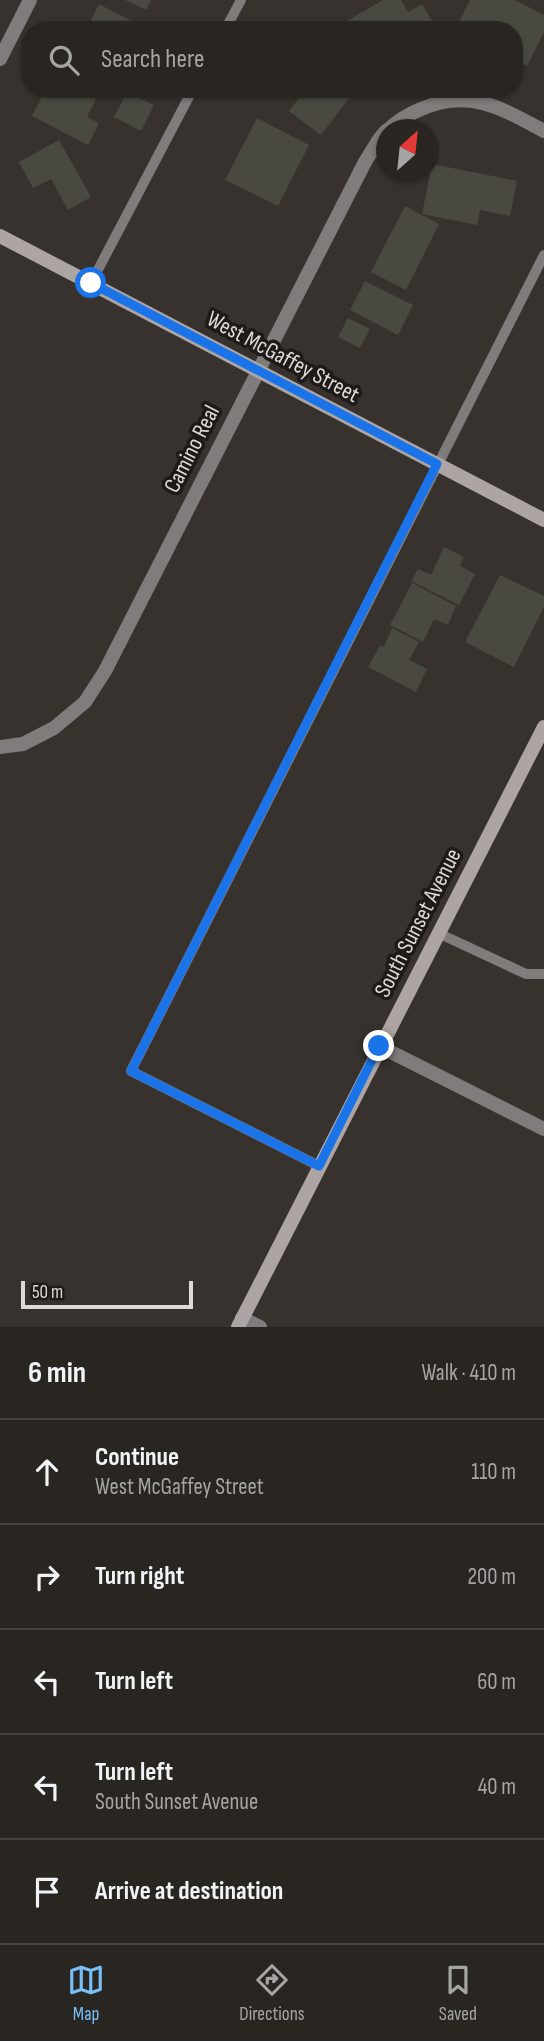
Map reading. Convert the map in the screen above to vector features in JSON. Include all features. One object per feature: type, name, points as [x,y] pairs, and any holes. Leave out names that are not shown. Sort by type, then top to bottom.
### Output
[{"type":"main road","name":"West McGaffey Street","points":[[0,236],[544,520]]},
{"type":"main road","name":"South Sunset Avenue","points":[[240,1323],[544,727]]},
{"type":"street","points":[[0,59],[30,0]]},
{"type":"street","name":"Camino Real","points":[[403,119],[440,101],[470,99],[503,109],[544,131]]},
{"type":"street","name":"Camino Real","points":[[0,747],[23,744],[54,728],[85,702],[105,671],[258,369],[376,144]]},
{"type":"street","points":[[379,1046],[544,1129]]},
{"type":"street","points":[[240,1323],[260,1327]]},
{"type":"lane","points":[[230,21],[241,0]]},
{"type":"lane","points":[[91,283],[188,98]]},
{"type":"lane","points":[[319,1166],[131,1071],[544,255]]},
{"type":"lane","points":[[438,933],[526,974],[544,974]]},
{"type":"building","points":[[125,0],[151,0],[146,10]]},
{"type":"building","points":[[383,0],[401,0],[408,12],[422,4],[432,21],[347,21]]},
{"type":"building","points":[[470,0],[515,0],[544,15],[544,32],[527,66],[523,64],[523,21],[460,21]]},
{"type":"building","points":[[99,4],[131,21],[90,21]]},
{"type":"building","points":[[41,98],[96,98],[87,117],[99,123],[88,145],[32,116]]},
{"type":"building","points":[[124,98],[139,98],[154,105],[141,131],[114,117]]},
{"type":"building","points":[[299,98],[349,98],[321,135],[289,111]]},
{"type":"building","points":[[257,118],[309,145],[278,206],[225,180]]},
{"type":"building","points":[[59,140],[91,197],[68,210],[51,179],[33,188],[19,162]]},
{"type":"building","points":[[439,165],[517,181],[510,216],[480,210],[477,225],[422,214],[428,182],[439,182]]},
{"type":"building","points":[[405,206],[439,224],[406,290],[371,272]]},
{"type":"building","points":[[365,281],[413,305],[398,335],[350,310]]},
{"type":"building","points":[[348,318],[370,329],[360,348],[338,337]]},
{"type":"building","points":[[444,547],[464,557],[460,566],[475,574],[459,605],[411,581],[418,569],[431,575]]},
{"type":"building","points":[[500,575],[544,596],[544,607],[514,667],[465,642]]},
{"type":"building","points":[[412,583],[456,606],[448,625],[434,619],[423,642],[390,625]]},
{"type":"building","points":[[392,628],[419,642],[409,660],[427,669],[416,692],[368,667],[380,645],[384,647]]},
{"type":"route","points":[[91,283],[437,464],[131,1071],[319,1166],[379,1046]]}]
